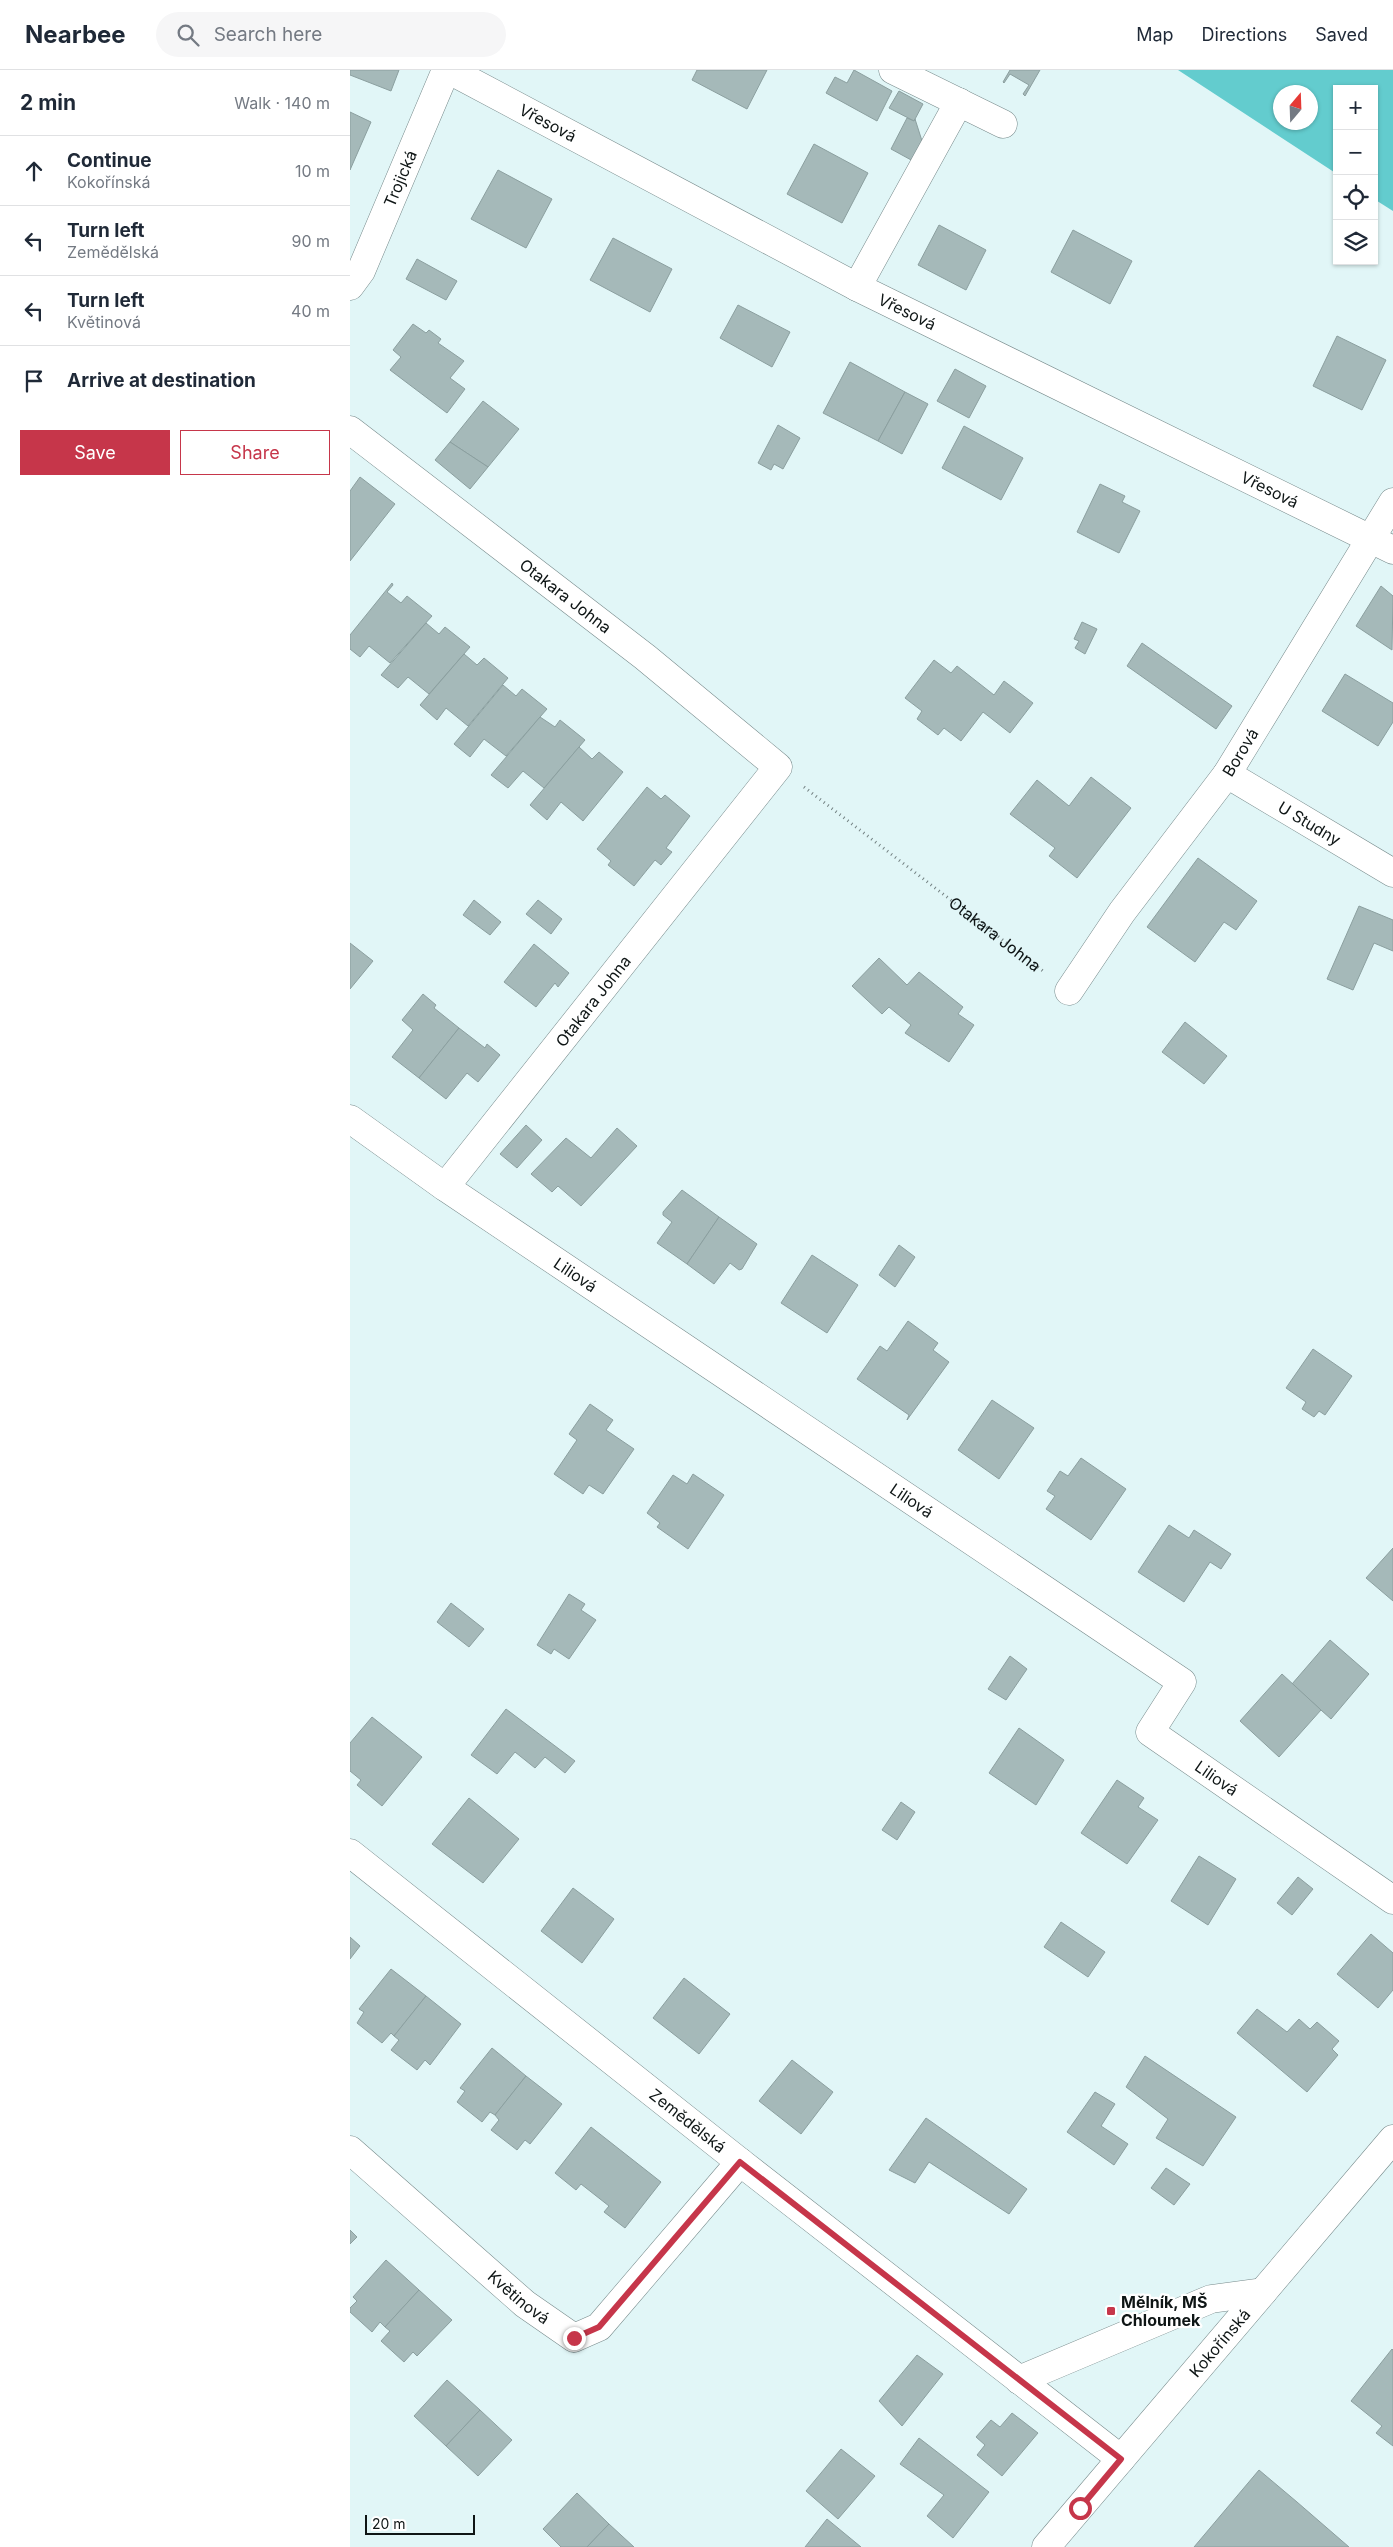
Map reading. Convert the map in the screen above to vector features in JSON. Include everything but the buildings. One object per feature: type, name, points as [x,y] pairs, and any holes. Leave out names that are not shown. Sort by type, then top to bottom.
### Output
[{"type":"street","name":"Trojická","points":[[350,286],[361,271],[448,70]]},
{"type":"street","name":"Vřesová","points":[[448,70],[857,287],[1382,545]]},
{"type":"street","points":[[893,70],[1003,124]]},
{"type":"street","points":[[857,287],[959,102]]},
{"type":"street","name":"Otakara Johna","points":[[350,430],[645,657],[778,767],[445,1187]]},
{"type":"street","name":"Borová","points":[[1069,991],[1122,912],[1227,774],[1382,545],[1393,502]]},
{"type":"street","name":"U Studny","points":[[1227,774],[1393,873]]},
{"type":"street","name":"Liliová","points":[[350,1119],[445,1187],[1182,1682],[1150,1732],[1393,1900]]},
{"type":"street","name":"Zemědělská","points":[[350,1854],[740,2162],[1121,2459]]},
{"type":"street","name":"Kokořínská","points":[[1046,2547],[1393,2139]]},
{"type":"street","name":"Květinová","points":[[350,2150],[525,2304],[574,2338],[599,2327],[740,2162]]},
{"type":"street","points":[[1019,2380],[1211,2299],[1263,2292]]},
{"type":"path","name":"Otakara Johna","points":[[778,767],[1069,991]]},
{"type":"shaded area","points":[[1178,70],[1393,70],[1393,211],[1378,202],[1378,85],[1333,85],[1333,171]]},
{"type":"place","name":"Mělník, MŠ Chloumek","points":[[1111,2311]]},
{"type":"route","points":[[574,2338],[599,2327],[740,2162],[1121,2459],[1080,2508]]}]
